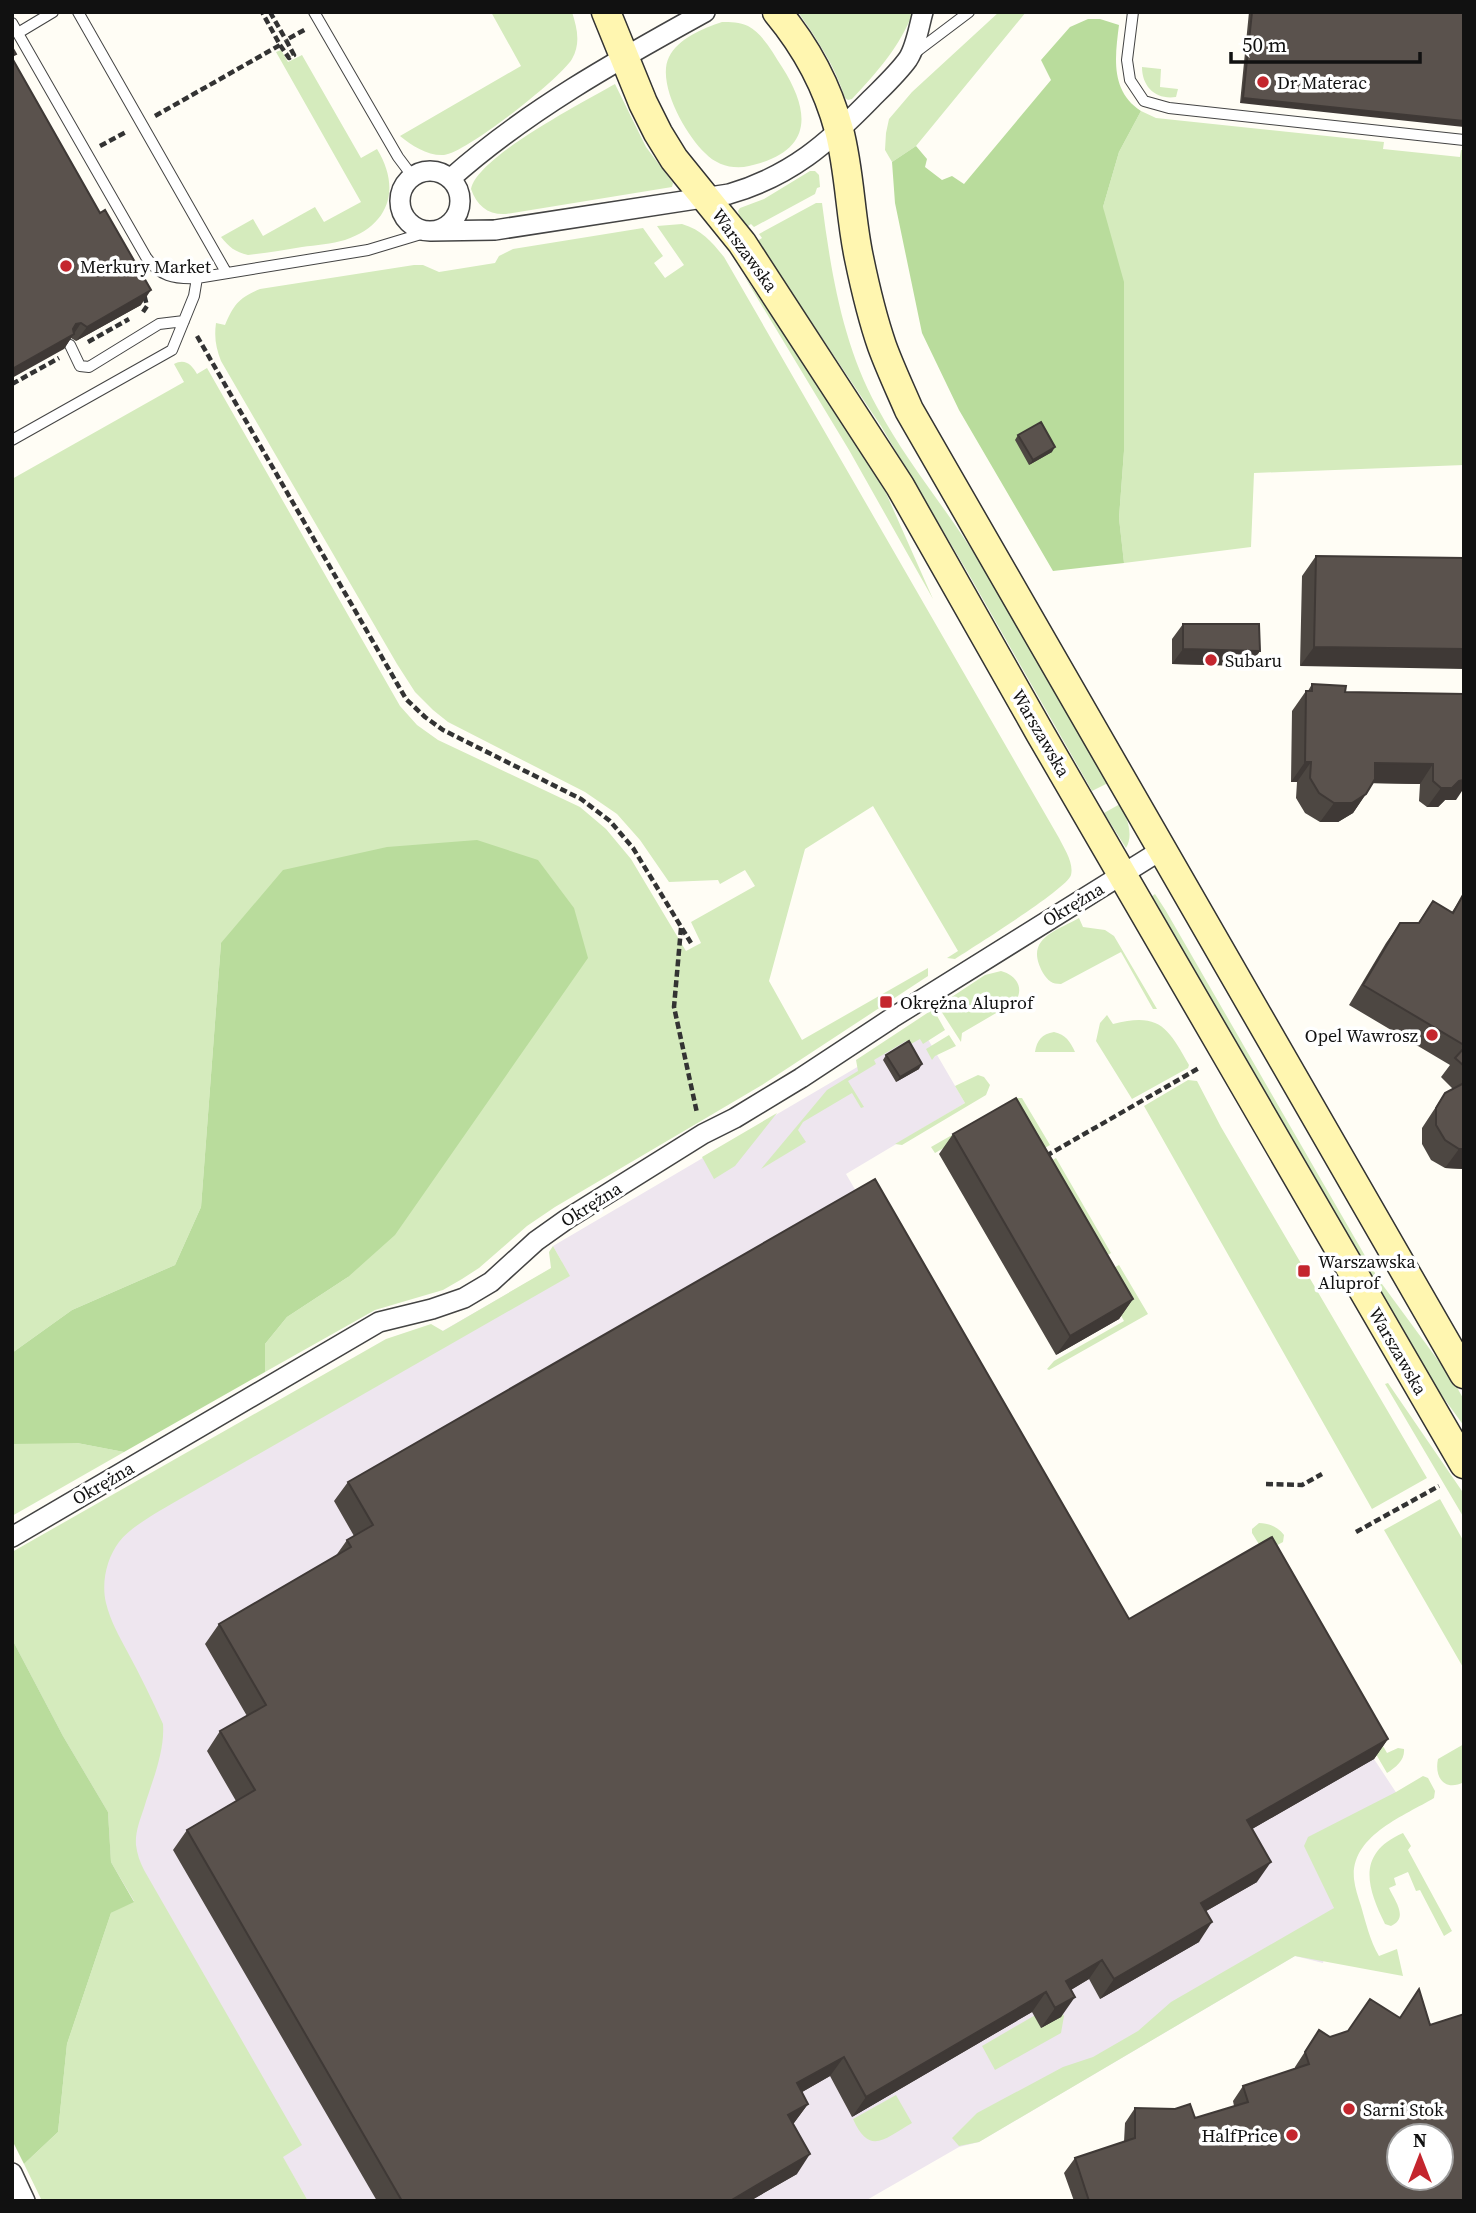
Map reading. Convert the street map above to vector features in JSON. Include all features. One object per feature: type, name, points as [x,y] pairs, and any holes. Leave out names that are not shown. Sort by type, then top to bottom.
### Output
[{"type":"main road","name":"Warszawska","points":[[606,12],[658,133],[674,159],[749,254],[900,486],[1040,733],[1464,1464]]},
{"type":"main road","points":[[777,12],[809,55],[821,77],[840,131],[858,255],[870,304],[882,345],[909,410],[1464,1374]]},
{"type":"street","points":[[450,178],[516,125],[705,12]]},
{"type":"street","points":[[431,231],[450,224],[460,206],[460,196],[450,178],[428,171],[413,177],[402,192],[400,201],[402,211],[413,225],[431,231],[495,230],[706,197],[741,190],[775,177],[815,153],[840,131],[910,57],[923,12]]},
{"type":"street","name":"Okrężna","points":[[12,1537],[379,1322],[464,1298],[491,1282],[536,1241],[567,1219],[703,1134],[801,1079],[892,1018],[1163,849]]},
{"type":"street","points":[[12,2173],[25,2201]]},
{"type":"lane","points":[[18,33],[53,12]]},
{"type":"lane","points":[[78,12],[226,272]]},
{"type":"lane","points":[[910,57],[969,12]]},
{"type":"lane","points":[[1133,12],[1128,60],[1130,80],[1144,101],[1169,108],[1464,140]]},
{"type":"lane","points":[[317,17],[398,157],[413,177]]},
{"type":"lane","points":[[12,23],[154,269],[166,276],[197,278],[368,250],[431,231]]},
{"type":"lane","points":[[12,440],[172,350],[194,296],[197,278]]},
{"type":"lane","points":[[71,348],[80,366],[89,367],[159,324],[184,321]]},
{"type":"path","points":[[262,12],[289,58],[294,55],[270,12]]},
{"type":"path","points":[[286,40],[317,17]]},
{"type":"path","points":[[87,154],[280,45]]},
{"type":"path","points":[[12,384],[71,348],[143,312],[147,300],[141,289]]},
{"type":"path","points":[[184,321],[195,333],[406,699],[443,730],[581,799],[610,821],[633,848],[691,943]]},
{"type":"path","points":[[681,926],[674,1007],[703,1134]]},
{"type":"path","points":[[1039,1160],[1199,1068]]},
{"type":"path","points":[[1266,1484],[1303,1485],[1322,1474]]},
{"type":"path","points":[[1356,1532],[1439,1486]]},
{"type":"shaded area","points":[[922,1029],[965,1103],[846,1174],[1115,1638],[1374,1759],[1405,1806],[1316,1852],[1336,1897],[1323,1963],[1295,1956],[979,2142],[959,2147],[865,2201],[308,2201],[111,1862],[108,1812],[63,1736],[12,1639],[12,1558],[413,1348],[552,1268],[562,1262],[553,1246]]},
{"type":"green space","points":[[491,12],[572,12],[577,41],[572,59],[512,114],[472,142],[444,155],[415,147],[400,136],[521,66]]},
{"type":"green space","points":[[798,12],[913,12],[902,37],[887,58],[852,99],[848,100],[825,53]]},
{"type":"green space","points":[[999,12],[1026,12],[916,146],[892,162],[885,150],[889,119],[912,92]]},
{"type":"green space","points":[[1088,19],[1100,19],[1119,25],[1116,61],[1119,83],[1131,103],[1141,111],[1119,152],[1103,207],[1124,282],[1124,451],[1119,518],[1124,563],[1053,571],[959,410],[922,333],[895,203],[892,162],[916,146],[927,159],[925,167],[942,180],[952,176],[964,184],[1051,80],[1041,60],[1070,27]]},
{"type":"green space","points":[[722,22],[745,25],[763,39],[792,84],[801,115],[800,129],[795,141],[785,151],[770,160],[743,167],[720,163],[697,145],[675,108],[666,80],[669,57],[678,45],[699,31]]},
{"type":"green space","points":[[281,50],[288,62],[302,55],[361,158],[377,149],[388,178],[387,204],[372,225],[345,240],[248,255],[233,249],[221,237],[253,219],[263,236],[315,207],[324,222],[361,202],[276,52]]},
{"type":"green space","points":[[1142,67],[1161,69],[1160,87],[1178,89],[1176,97],[1162,96],[1152,91],[1144,81]]},
{"type":"green space","points":[[615,84],[646,147],[673,183],[672,187],[506,214],[494,213],[480,205],[471,189],[478,176],[492,161],[534,131]]},
{"type":"green space","points":[[1141,111],[1156,118],[1384,142],[1383,149],[1460,157],[1461,150],[1464,150],[1464,465],[1254,473],[1251,547],[1124,563],[1119,518],[1124,451],[1103,207],[1119,152]]},
{"type":"green space","points":[[810,171],[819,175],[820,187],[815,194],[754,227],[751,224],[747,227],[740,218],[740,208],[764,199]]},
{"type":"green space","points":[[816,203],[822,203],[840,308],[865,383],[900,446],[977,558],[1108,783],[1092,791],[881,426],[757,241],[762,238],[759,234]]},
{"type":"green space","points":[[682,224],[706,237],[724,257],[1059,838],[1070,861],[1071,875],[1054,892],[1018,918],[955,959],[947,958],[958,951],[873,806],[805,849],[769,981],[802,1040],[928,968],[928,976],[762,1085],[555,1207],[527,1226],[479,1268],[462,1279],[443,1290],[375,1310],[265,1372],[265,1344],[287,1317],[348,1277],[221,943],[201,1207],[175,1265],[72,1310],[12,1353],[12,479],[184,382],[174,364],[188,363],[197,374],[207,368],[400,706],[417,725],[438,740],[580,807],[606,829],[631,859],[686,951],[701,943],[691,922],[755,886],[745,870],[720,884],[718,880],[669,882],[640,840],[617,814],[585,792],[448,722],[415,692],[221,361],[215,333],[216,323],[225,325],[238,302],[260,289],[414,265],[423,265],[439,272],[495,263],[499,256],[513,249],[643,228],[663,256],[654,263],[665,278],[684,265],[657,226]]},
{"type":"green space","points":[[744,276],[839,413],[886,493],[933,599],[849,450]]},
{"type":"green space","points":[[1120,804],[1129,832],[1126,848],[1104,813]]},
{"type":"green space","points":[[477,840],[538,860],[574,908],[588,958],[395,1235],[348,1277],[287,1317],[265,1344],[265,1372],[124,1452],[77,1443],[12,1444],[12,1353],[72,1310],[175,1265],[201,1207],[221,943],[283,870],[387,847]]},
{"type":"green space","points":[[1155,894],[1379,1280],[1454,1382],[1464,1400],[1464,1426],[1432,1382],[1153,902],[1151,897]]},
{"type":"green space","points":[[1079,918],[1083,927],[1105,930],[1114,936],[1157,1009],[1153,1009],[1121,952],[1061,984],[1053,983],[1047,978],[1038,961],[1039,944],[1044,938]]},
{"type":"green space","points":[[1001,971],[1015,979],[1019,987],[1015,1002],[962,1033],[961,1042],[941,1011],[936,1014],[945,1030],[923,1044],[920,1039],[909,1045],[906,1041],[874,1060],[876,1064],[848,1081],[864,1107],[861,1108],[852,1093],[803,1122],[798,1130],[806,1142],[761,1169],[827,1090],[858,1071],[856,1060],[985,975]]},
{"type":"green space","points":[[1107,1015],[1113,1024],[1142,1020],[1161,1026],[1175,1041],[1189,1065],[1188,1068],[1132,1099],[1096,1041],[1100,1023]]},
{"type":"green space","points":[[1054,1032],[1067,1039],[1075,1052],[1035,1052],[1041,1038]]},
{"type":"green space","points":[[949,1035],[956,1046],[932,1060],[926,1049]]},
{"type":"green space","points":[[978,1075],[984,1077],[990,1085],[986,1095],[902,1145],[895,1144],[965,1103],[955,1086]]},
{"type":"green space","points":[[1188,1080],[1197,1081],[1221,1127],[1427,1478],[1372,1509],[1144,1106]]},
{"type":"green space","points":[[1017,1098],[1022,1098],[1050,1145],[1029,1157],[1004,1114],[935,1153],[931,1147]]},
{"type":"green space","points":[[777,1113],[735,1166],[714,1179],[702,1157]]},
{"type":"green space","points":[[1056,1158],[1111,1253],[1092,1265],[1037,1169]]},
{"type":"green space","points":[[553,1246],[570,1276],[156,1513],[131,1530],[115,1548],[105,1579],[108,1609],[163,1724],[160,1756],[137,1831],[138,1855],[144,1870],[302,2145],[283,2157],[308,2201],[42,2201],[24,2164],[58,2132],[67,2044],[111,1913],[134,1901],[111,1862],[108,1812],[63,1736],[12,1639],[12,1552],[386,1339],[431,1324],[443,1331],[551,1268],[549,1252]]},
{"type":"green space","points":[[1119,1265],[1148,1314],[1047,1369],[1054,1361],[1124,1321],[1099,1276]]},
{"type":"green space","points":[[1388,1383],[1464,1494],[1464,1518],[1385,1384]]},
{"type":"green space","points":[[14,1443],[77,1443],[124,1452],[12,1516]]},
{"type":"green space","points":[[1440,1499],[1464,1542],[1464,1669],[1384,1530]]},
{"type":"green space","points":[[1259,1523],[1279,1530],[1284,1535],[1283,1542],[1270,1549],[1260,1546],[1252,1533],[1252,1529]]},
{"type":"green space","points":[[1287,1579],[1387,1753],[1398,1748],[1404,1749],[1397,1766],[1387,1773],[1277,1585]]},
{"type":"green space","points":[[12,1639],[63,1736],[108,1812],[111,1862],[134,1902],[111,1913],[67,2044],[58,2132],[24,2164],[12,2140]]},
{"type":"green space","points":[[1464,1744],[1464,1782],[1457,1785],[1446,1784],[1439,1777],[1438,1759]]},
{"type":"green space","points":[[1423,1776],[1428,1778],[1435,1791],[1434,1798],[1381,1829],[1361,1851],[1355,1864],[1355,1886],[1373,1944],[1379,1956],[1397,1949],[1403,1976],[1295,1956],[979,2142],[959,2146],[952,2138],[977,2113],[1063,2067],[1093,2057],[1138,2031],[1171,2002],[1334,1908],[1304,1846],[1308,1837]]},
{"type":"green space","points":[[1403,1833],[1411,1846],[1408,1850],[1452,1931],[1444,1936],[1420,1890],[1416,1891],[1408,1872],[1394,1878],[1396,1885],[1389,1888],[1400,1914],[1396,1923],[1391,1926],[1385,1924],[1378,1910],[1370,1884],[1372,1861],[1378,1850]]},
{"type":"green space","points":[[1056,2003],[1064,2016],[1061,2033],[995,2070],[982,2046]]},
{"type":"green space","points":[[896,2095],[912,2123],[879,2141],[866,2138],[853,2119]]},
{"type":"building","points":[[1252,12],[1464,12],[1464,121],[1243,98]]},
{"type":"building","name":"Merkury Market","points":[[12,58],[100,213],[105,210],[151,290],[87,327],[81,323],[76,324],[74,334],[12,369]]},
{"type":"building","points":[[1041,422],[1055,447],[1033,460],[1018,435]]},
{"type":"building","points":[[1316,556],[1464,558],[1464,649],[1314,647]]},
{"type":"building","points":[[1183,624],[1259,624],[1260,651],[1183,649]]},
{"type":"building","points":[[1312,684],[1346,686],[1345,692],[1464,694],[1464,780],[1452,788],[1441,788],[1433,781],[1433,764],[1375,763],[1375,779],[1366,794],[1352,803],[1334,803],[1319,793],[1310,778],[1311,762],[1305,762],[1306,691],[1312,691]]},
{"type":"building","points":[[1463,895],[1464,1045],[1363,985],[1400,923],[1419,923],[1433,901],[1453,913]]},
{"type":"building","points":[[909,1041],[922,1064],[900,1077],[886,1055]]},
{"type":"building","points":[[1464,1048],[1464,1066],[1455,1058]]},
{"type":"building","points":[[1464,1083],[1464,1149],[1459,1149],[1445,1140],[1436,1125],[1436,1108],[1445,1093]]},
{"type":"building","points":[[1016,1098],[1133,1299],[1070,1336],[953,1134]]},
{"type":"building","points":[[875,1179],[1129,1619],[1272,1537],[1388,1739],[1247,1820],[1271,1862],[1201,1903],[1212,1922],[1114,1979],[1102,1960],[1066,1981],[1075,1997],[1055,2008],[1046,1992],[866,2097],[844,2057],[797,2083],[808,2104],[788,2115],[810,2154],[730,2201],[402,2201],[187,1830],[255,1790],[220,1731],[266,1705],[219,1624],[351,1547],[347,1540],[373,1525],[348,1482]]},
{"type":"building","name":"Sarni Stok","points":[[1419,1989],[1430,2025],[1464,2014],[1464,2201],[1089,2201],[1075,2158],[1135,2138],[1135,2108],[1175,2109],[1190,2104],[1195,2118],[1248,2102],[1243,2086],[1309,2064],[1305,2052],[1319,2030],[1330,2037],[1348,2031],[1370,1999],[1400,2018]]},
{"type":"place","name":"Dr Materac","points":[[1263,82]]},
{"type":"place","name":"Merkury Market","points":[[66,266]]},
{"type":"place","name":"Subaru","points":[[1211,660]]},
{"type":"place","name":"Okrężna Aluprof","points":[[886,1002]]},
{"type":"place","name":"Opel Wawrosz","points":[[1432,1035]]},
{"type":"place","name":"Warszawska Aluprof","points":[[1304,1271]]},
{"type":"place","name":"Sarni Stok","points":[[1349,2109]]},
{"type":"place","name":"HalfPrice","points":[[1292,2135]]}]
